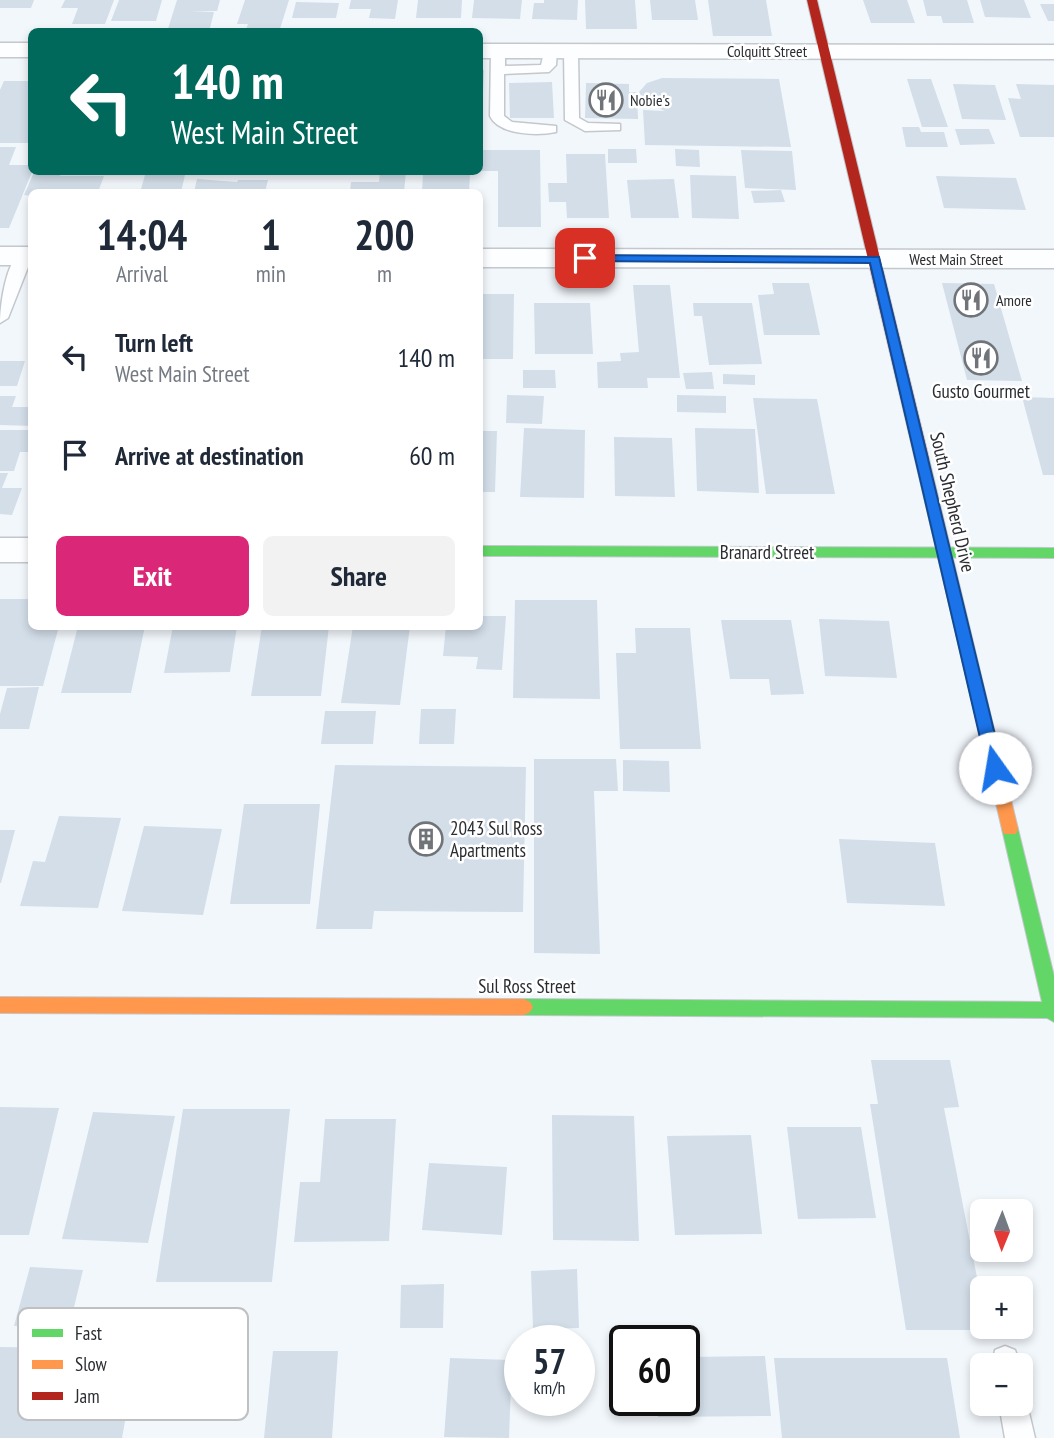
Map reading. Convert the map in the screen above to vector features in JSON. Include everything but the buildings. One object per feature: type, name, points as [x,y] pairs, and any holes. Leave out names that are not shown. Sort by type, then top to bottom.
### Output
[{"type":"main road","name":"South Shepherd Drive","points":[[812,0],[822,51],[875,260],[1054,1011]]},
{"type":"main road","name":"Branard Street","points":[[483,551],[1054,553]]},
{"type":"main road","name":"Sul Ross Street","points":[[0,1005],[1054,1011]]},
{"type":"street","points":[[0,50],[28,50]]},
{"type":"street","name":"Colquitt Street","points":[[492,57],[561,51],[1054,52]]},
{"type":"street","name":"West Main Street","points":[[483,258],[1054,259]]},
{"type":"street","points":[[0,550],[28,550]]},
{"type":"lane","points":[[561,51],[572,120],[585,127],[615,127]]},
{"type":"lane","points":[[492,57],[497,116],[500,122],[510,126],[551,129]]},
{"type":"lane","points":[[0,318],[19,256]]},
{"type":"lane","points":[[1015,1416],[1020,1438]]},
{"type":"traffic: fast","points":[[483,551],[1054,553]]},
{"type":"traffic: fast","points":[[1010,829],[1054,1014]]},
{"type":"traffic: fast","points":[[524,1007],[1054,1010]]},
{"type":"traffic: slow","points":[[922,459],[1010,829]]},
{"type":"traffic: slow","points":[[0,1005],[524,1007]]},
{"type":"traffic: jam","points":[[812,0],[922,459]]},
{"type":"place","name":"Nobie's","points":[[606,100]]},
{"type":"place","name":"Amore","points":[[971,300]]},
{"type":"place","name":"Gusto Gourmet","points":[[981,358]]},
{"type":"place","name":"2043 Sul Ross Apartments","points":[[426,839]]},
{"type":"route","points":[[585,258],[875,260],[995,768]]}]
